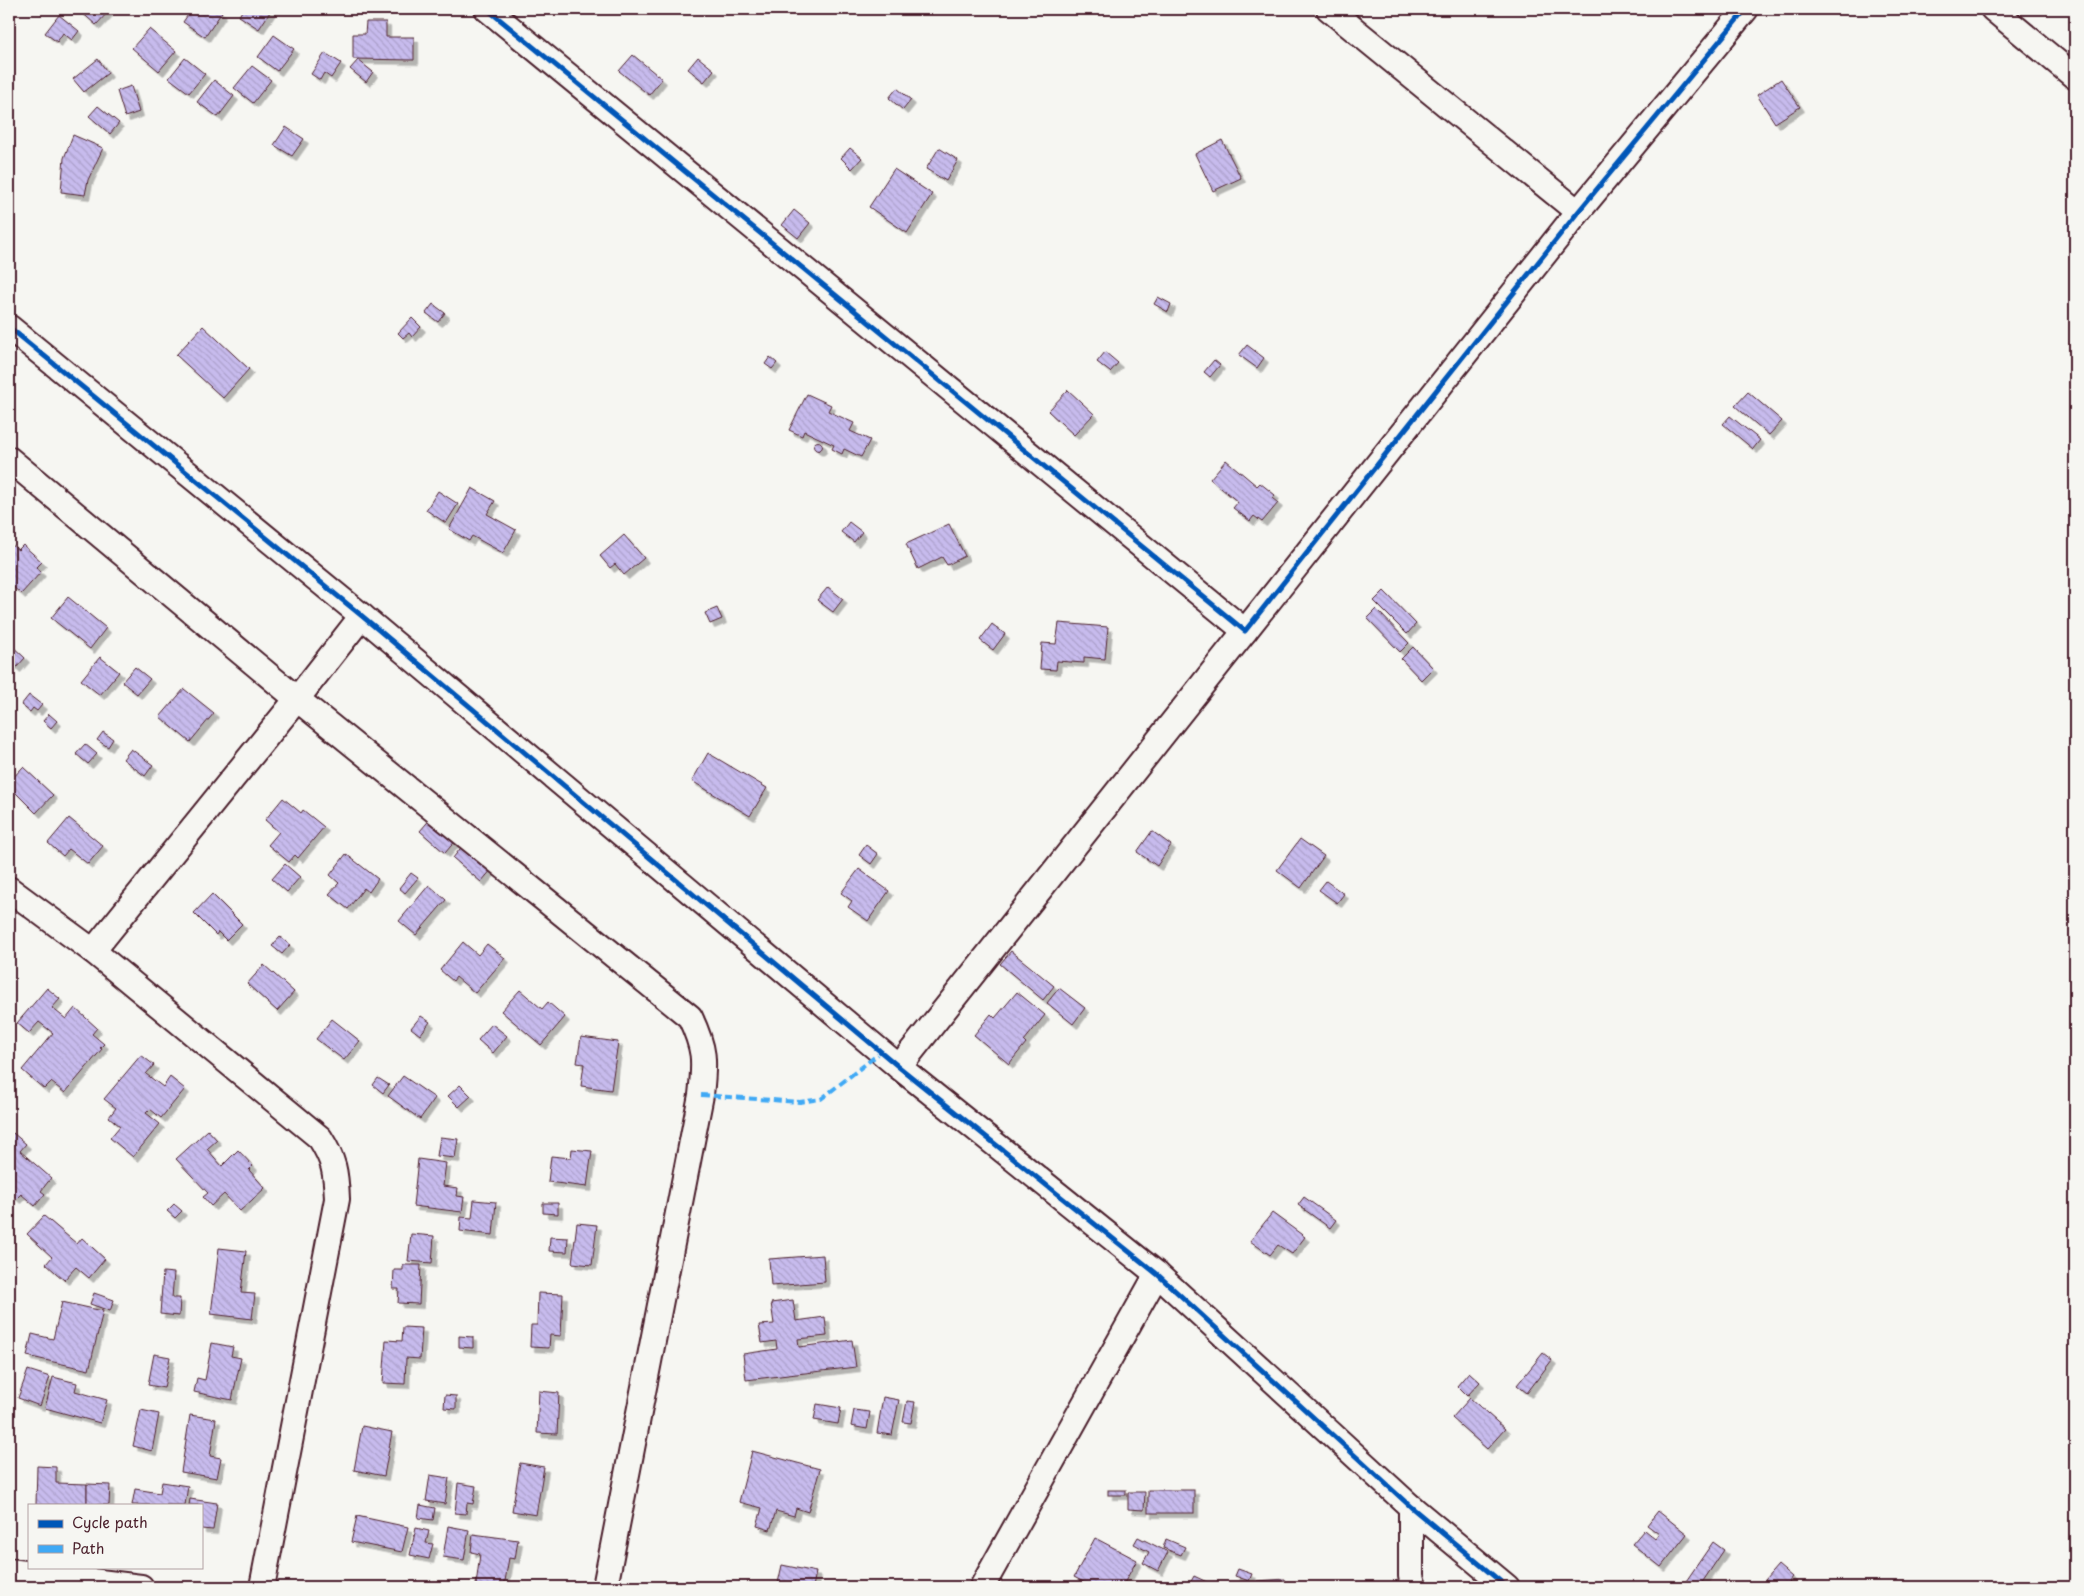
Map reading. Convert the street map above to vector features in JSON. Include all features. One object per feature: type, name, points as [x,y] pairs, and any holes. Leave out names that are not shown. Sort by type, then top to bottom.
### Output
[{"type":"street","points":[[487,9],[1245,631]]},
{"type":"street","points":[[1329,9],[1578,212]]},
{"type":"street","points":[[899,1067],[1578,212],[1746,9]]},
{"type":"street","points":[[1993,9],[2075,77]]},
{"type":"street","points":[[9,327],[362,616],[899,1067],[1156,1274],[1411,1507],[1507,1587]]},
{"type":"street","points":[[9,459],[297,699],[690,1017],[700,1040],[704,1064],[701,1095],[605,1587]]},
{"type":"street","points":[[93,951],[362,616]]},
{"type":"street","points":[[9,890],[93,951],[320,1138],[331,1156],[336,1176],[337,1199],[262,1587]]},
{"type":"street","points":[[982,1587],[1156,1274]]},
{"type":"street","points":[[1411,1507],[1411,1576],[1414,1587]]},
{"type":"street","points":[[9,1571],[141,1587]]},
{"type":"building","points":[[78,9],[107,9],[109,11],[96,25]]},
{"type":"building","points":[[192,9],[217,9],[222,12],[205,37],[183,22]]},
{"type":"building","points":[[243,9],[272,9],[259,29],[239,16]]},
{"type":"building","points":[[59,15],[79,31],[72,40],[63,33],[57,42],[45,33]]},
{"type":"building","points":[[366,22],[386,22],[386,37],[414,37],[414,60],[353,59],[353,34],[365,34]]},
{"type":"building","points":[[149,29],[176,51],[159,71],[132,48]]},
{"type":"building","points":[[274,35],[294,49],[277,71],[258,57]]},
{"type":"building","points":[[325,53],[341,63],[331,78],[324,73],[320,80],[311,74]]},
{"type":"building","points":[[633,55],[662,79],[649,95],[619,71]]},
{"type":"building","points":[[698,57],[714,70],[704,82],[688,69]]},
{"type":"building","points":[[185,58],[205,74],[189,93],[169,78]]},
{"type":"building","points":[[98,59],[108,73],[84,92],[73,79]]},
{"type":"building","points":[[358,60],[373,72],[366,82],[350,69]]},
{"type":"building","points":[[252,66],[271,80],[253,103],[234,88]]},
{"type":"building","points":[[1781,79],[1800,107],[1775,123],[1757,95]]},
{"type":"building","points":[[214,80],[234,96],[218,117],[197,102]]},
{"type":"building","points":[[131,86],[139,112],[125,117],[117,91]]},
{"type":"building","points":[[897,88],[911,100],[903,110],[889,98]]},
{"type":"building","points":[[98,106],[119,123],[110,134],[89,116]]},
{"type":"building","points":[[286,127],[304,139],[292,156],[274,145]]},
{"type":"building","points":[[73,135],[103,148],[88,180],[85,195],[61,192],[64,158]]},
{"type":"building","points":[[1222,140],[1241,178],[1213,191],[1195,154]]},
{"type":"building","points":[[850,148],[862,158],[852,169],[841,158]]},
{"type":"building","points":[[939,148],[958,160],[946,181],[926,169]]},
{"type":"building","points":[[894,169],[932,194],[907,233],[869,207]]},
{"type":"building","points":[[794,210],[810,223],[798,238],[782,225]]},
{"type":"building","points":[[1158,297],[1171,304],[1168,312],[1154,304]]},
{"type":"building","points":[[433,304],[445,313],[438,322],[426,313]]},
{"type":"building","points":[[412,318],[421,327],[412,337],[409,333],[403,338],[398,333]]},
{"type":"building","points":[[203,326],[249,369],[223,398],[176,355]]},
{"type":"building","points":[[1247,345],[1264,358],[1257,368],[1239,355]]},
{"type":"building","points":[[1105,352],[1118,363],[1110,372],[1097,362]]},
{"type":"building","points":[[770,357],[777,363],[772,369],[765,364]]},
{"type":"building","points":[[1214,360],[1220,365],[1210,377],[1204,372]]},
{"type":"building","points":[[1068,390],[1094,414],[1074,435],[1048,411]]},
{"type":"building","points":[[1748,392],[1782,421],[1769,435],[1735,406]]},
{"type":"building","points":[[807,394],[831,405],[828,411],[854,423],[850,431],[870,440],[861,457],[844,449],[842,454],[832,449],[834,445],[804,431],[802,436],[789,430]]},
{"type":"building","points":[[1730,416],[1760,440],[1753,449],[1723,424]]},
{"type":"building","points":[[818,441],[823,446],[818,451],[813,446]]},
{"type":"building","points":[[1226,460],[1257,486],[1260,483],[1275,495],[1272,498],[1278,503],[1262,522],[1254,516],[1250,521],[1233,508],[1238,502],[1210,479]]},
{"type":"building","points":[[472,488],[495,501],[487,514],[516,530],[503,553],[472,536],[469,541],[449,529]]},
{"type":"building","points":[[438,491],[458,504],[446,523],[426,510]]},
{"type":"building","points":[[849,522],[862,532],[854,542],[841,532]]},
{"type":"building","points":[[949,524],[965,556],[947,565],[942,557],[918,569],[906,544]]},
{"type":"building","points":[[624,535],[644,558],[624,575],[615,564],[610,568],[600,556]]},
{"type":"building","points":[[11,544],[18,550],[23,545],[42,562],[36,568],[41,572],[21,594],[9,583],[9,546]]},
{"type":"building","points":[[828,587],[843,599],[833,612],[817,600]]},
{"type":"building","points":[[1384,591],[1416,624],[1407,634],[1374,601]]},
{"type":"building","points":[[68,597],[106,628],[90,649],[51,618]]},
{"type":"building","points":[[717,608],[722,619],[710,624],[705,613]]},
{"type":"building","points":[[1376,609],[1409,643],[1400,652],[1367,618]]},
{"type":"building","points":[[1059,623],[1108,627],[1105,659],[1084,657],[1084,663],[1057,661],[1056,670],[1040,669],[1042,643],[1056,644]]},
{"type":"building","points":[[992,624],[1005,634],[993,650],[980,640]]},
{"type":"building","points":[[10,644],[25,658],[16,668],[9,661]]},
{"type":"building","points":[[1413,647],[1433,668],[1421,680],[1401,659]]},
{"type":"building","points":[[100,657],[119,672],[100,695],[81,680]]},
{"type":"building","points":[[135,667],[150,679],[137,694],[122,682]]},
{"type":"building","points":[[184,689],[214,713],[190,742],[160,717]]},
{"type":"building","points":[[29,695],[42,705],[37,711],[33,708],[30,712],[21,705]]},
{"type":"building","points":[[49,714],[57,721],[51,728],[43,721]]},
{"type":"building","points":[[103,732],[113,739],[108,747],[97,740]]},
{"type":"building","points":[[85,744],[97,754],[88,764],[76,754]]},
{"type":"building","points":[[131,749],[153,765],[145,776],[123,759]]},
{"type":"building","points":[[708,753],[767,788],[750,816],[692,781]]},
{"type":"building","points":[[23,767],[53,795],[36,813],[9,786],[9,782]]},
{"type":"building","points":[[283,798],[301,813],[303,810],[324,827],[298,858],[295,855],[289,862],[268,845],[279,832],[265,820]]},
{"type":"building","points":[[432,817],[457,839],[445,853],[420,831]]},
{"type":"building","points":[[69,818],[103,846],[88,864],[69,849],[63,856],[48,843]]},
{"type":"building","points":[[1152,831],[1171,845],[1157,866],[1137,852]]},
{"type":"building","points":[[1300,839],[1324,856],[1301,888],[1277,870]]},
{"type":"building","points":[[463,845],[492,869],[481,882],[453,858]]},
{"type":"building","points":[[866,845],[878,854],[871,864],[859,855]]},
{"type":"building","points":[[346,854],[378,879],[369,892],[364,888],[348,909],[329,894],[339,883],[330,875]]},
{"type":"building","points":[[285,864],[300,877],[287,892],[272,879]]},
{"type":"building","points":[[859,869],[889,891],[868,921],[848,907],[852,901],[841,893]]},
{"type":"building","points":[[411,873],[418,878],[405,893],[399,888]]},
{"type":"building","points":[[1326,881],[1344,894],[1337,903],[1319,890]]},
{"type":"building","points":[[429,885],[446,900],[416,935],[399,921]]},
{"type":"building","points":[[212,894],[242,924],[226,940],[218,932],[216,935],[194,913]]},
{"type":"building","points":[[280,937],[290,945],[282,954],[272,946]]},
{"type":"building","points":[[463,942],[478,955],[487,944],[505,958],[475,993],[456,977],[453,981],[440,970]]},
{"type":"building","points":[[1011,951],[1054,986],[1043,1000],[1000,964]]},
{"type":"building","points":[[264,965],[294,992],[277,1011],[247,984]]},
{"type":"building","points":[[47,988],[60,999],[52,1008],[66,1019],[75,1008],[97,1028],[92,1034],[104,1044],[100,1048],[102,1049],[65,1093],[51,1082],[44,1089],[22,1070],[53,1033],[39,1022],[29,1033],[17,1023]]},
{"type":"building","points":[[1059,988],[1085,1008],[1073,1024],[1047,1003]]},
{"type":"building","points":[[520,990],[542,1009],[548,1002],[565,1017],[541,1045],[501,1011]]},
{"type":"building","points":[[1017,992],[1045,1015],[1024,1041],[1026,1043],[1009,1064],[974,1035],[991,1014],[995,1018]]},
{"type":"building","points":[[421,1016],[430,1022],[420,1035],[411,1028]]},
{"type":"building","points":[[332,1019],[360,1041],[344,1060],[316,1039]]},
{"type":"building","points":[[492,1024],[507,1036],[493,1053],[478,1040]]},
{"type":"building","points":[[581,1037],[618,1042],[611,1090],[581,1086],[584,1064],[577,1063]]},
{"type":"building","points":[[141,1055],[154,1065],[146,1074],[163,1087],[170,1077],[185,1089],[161,1118],[150,1109],[146,1113],[160,1124],[133,1157],[110,1138],[120,1126],[109,1117],[116,1108],[104,1099]]},
{"type":"building","points":[[403,1076],[435,1098],[420,1119],[388,1096]]},
{"type":"building","points":[[378,1078],[389,1085],[383,1093],[373,1085]]},
{"type":"building","points":[[460,1085],[471,1096],[459,1107],[448,1096]]},
{"type":"building","points":[[208,1130],[217,1140],[207,1149],[222,1166],[238,1150],[253,1166],[249,1170],[265,1188],[240,1211],[224,1194],[211,1206],[203,1197],[208,1193],[176,1159]]},
{"type":"building","points":[[13,1133],[26,1144],[20,1151],[51,1178],[41,1191],[45,1194],[35,1206],[21,1194],[16,1199],[9,1193],[9,1138]]},
{"type":"building","points":[[440,1137],[458,1139],[455,1158],[437,1156]]},
{"type":"building","points":[[572,1149],[592,1151],[587,1187],[548,1182],[551,1156],[571,1158]]},
{"type":"building","points":[[418,1159],[446,1163],[443,1186],[458,1188],[457,1196],[464,1197],[462,1212],[413,1206]]},
{"type":"building","points":[[1304,1197],[1336,1220],[1330,1228],[1298,1205]]},
{"type":"building","points":[[474,1200],[496,1202],[493,1235],[460,1231],[461,1217],[472,1218]]},
{"type":"building","points":[[543,1203],[558,1203],[558,1214],[543,1213]]},
{"type":"building","points":[[174,1204],[182,1211],[175,1218],[167,1211]]},
{"type":"building","points":[[1272,1213],[1305,1237],[1292,1254],[1278,1245],[1270,1255],[1250,1241]]},
{"type":"building","points":[[44,1216],[77,1244],[82,1238],[105,1259],[89,1278],[76,1267],[64,1280],[46,1264],[52,1257],[27,1234]]},
{"type":"building","points":[[577,1223],[597,1225],[592,1265],[572,1263]]},
{"type":"building","points":[[411,1234],[434,1236],[432,1263],[408,1261]]},
{"type":"building","points":[[550,1237],[568,1238],[567,1252],[549,1251]]},
{"type":"building","points":[[219,1248],[246,1251],[241,1293],[255,1294],[252,1319],[211,1314]]},
{"type":"building","points":[[823,1255],[825,1282],[771,1286],[769,1259]]},
{"type":"building","points":[[403,1265],[421,1265],[419,1304],[398,1303],[399,1289],[393,1289],[394,1270],[403,1270]]},
{"type":"building","points":[[163,1272],[174,1273],[172,1298],[180,1298],[179,1316],[160,1314]]},
{"type":"building","points":[[94,1293],[114,1300],[110,1311],[90,1304]]},
{"type":"building","points":[[538,1293],[563,1294],[561,1336],[550,1335],[549,1348],[530,1347],[531,1325],[537,1325]]},
{"type":"building","points":[[793,1300],[796,1321],[825,1317],[827,1336],[798,1339],[799,1347],[852,1340],[856,1367],[746,1380],[743,1354],[777,1349],[776,1341],[762,1343],[759,1325],[774,1324],[771,1303]]},
{"type":"building","points":[[62,1302],[103,1311],[89,1370],[27,1356],[32,1334],[53,1339]]},
{"type":"building","points":[[403,1327],[422,1328],[420,1359],[406,1358],[405,1384],[383,1383],[386,1340],[402,1341]]},
{"type":"building","points":[[459,1336],[473,1337],[473,1348],[459,1347]]},
{"type":"building","points":[[212,1343],[233,1347],[231,1356],[241,1358],[232,1400],[194,1392],[197,1378],[205,1380]]},
{"type":"building","points":[[1543,1353],[1552,1360],[1527,1393],[1517,1385]]},
{"type":"building","points":[[154,1354],[170,1357],[164,1388],[148,1385]]},
{"type":"building","points":[[28,1370],[50,1377],[40,1406],[18,1398]]},
{"type":"building","points":[[1469,1372],[1480,1382],[1467,1396],[1457,1386]]},
{"type":"building","points":[[53,1377],[77,1383],[75,1391],[107,1400],[100,1423],[45,1408]]},
{"type":"building","points":[[539,1391],[559,1393],[557,1434],[537,1433]]},
{"type":"building","points":[[445,1395],[456,1396],[456,1409],[444,1408]]},
{"type":"building","points":[[883,1397],[899,1400],[892,1435],[877,1433]]},
{"type":"building","points":[[1470,1398],[1505,1429],[1487,1449],[1452,1418]]},
{"type":"building","points":[[907,1401],[915,1402],[911,1423],[903,1422]]},
{"type":"building","points":[[817,1404],[841,1408],[838,1424],[814,1420]]},
{"type":"building","points":[[141,1410],[159,1414],[152,1451],[133,1446]]},
{"type":"building","points":[[854,1410],[870,1412],[867,1429],[851,1426]]},
{"type":"building","points":[[190,1415],[216,1419],[210,1456],[221,1458],[217,1478],[181,1472]]},
{"type":"building","points":[[362,1426],[392,1432],[384,1476],[354,1470]]},
{"type":"building","points":[[752,1451],[820,1469],[808,1512],[796,1508],[794,1516],[776,1511],[770,1530],[757,1526],[762,1508],[739,1502]]},
{"type":"building","points":[[520,1463],[544,1467],[536,1515],[512,1511]]},
{"type":"building","points":[[37,1466],[56,1467],[56,1483],[87,1484],[87,1504],[36,1504]]},
{"type":"building","points":[[430,1475],[449,1478],[445,1504],[426,1501]]},
{"type":"building","points":[[162,1482],[188,1486],[185,1504],[132,1504],[135,1489],[160,1493]]},
{"type":"building","points":[[458,1483],[476,1486],[473,1504],[467,1503],[466,1514],[455,1513]]},
{"type":"building","points":[[87,1484],[110,1485],[109,1504],[87,1504]]},
{"type":"building","points":[[1108,1490],[1126,1490],[1126,1495],[1108,1495]]},
{"type":"building","points":[[1148,1490],[1194,1490],[1194,1513],[1148,1513]]},
{"type":"building","points":[[1128,1492],[1145,1492],[1144,1510],[1128,1509]]},
{"type":"building","points":[[190,1499],[217,1503],[213,1530],[202,1529],[202,1504],[189,1504]]},
{"type":"building","points":[[420,1505],[435,1508],[433,1520],[418,1518]]},
{"type":"building","points":[[1658,1511],[1687,1534],[1661,1567],[1632,1544],[1644,1530],[1655,1539],[1659,1534],[1647,1525]]},
{"type":"building","points":[[357,1516],[408,1527],[402,1552],[351,1542]]},
{"type":"building","points":[[448,1526],[469,1530],[464,1560],[443,1557]]},
{"type":"building","points":[[416,1528],[429,1531],[426,1543],[433,1544],[429,1559],[410,1555]]},
{"type":"building","points":[[473,1534],[518,1540],[515,1559],[509,1558],[504,1587],[476,1585],[480,1554],[471,1552]]},
{"type":"building","points":[[1138,1537],[1168,1552],[1158,1571],[1143,1563],[1149,1552],[1134,1544]]},
{"type":"building","points":[[1095,1538],[1137,1560],[1122,1587],[1093,1587],[1074,1577]]},
{"type":"building","points":[[1166,1539],[1185,1547],[1181,1555],[1163,1548]]},
{"type":"building","points":[[1713,1542],[1724,1550],[1699,1587],[1682,1587]]},
{"type":"building","points":[[782,1565],[816,1572],[813,1587],[799,1587],[778,1583]]},
{"type":"building","points":[[1778,1565],[1792,1577],[1784,1587],[1774,1587],[1765,1580]]},
{"type":"building","points":[[1238,1569],[1252,1574],[1249,1581],[1235,1576]]},
{"type":"building","points":[[1194,1576],[1211,1584],[1209,1587],[1188,1587]]},
{"type":"building","points":[[1285,1579],[1286,1587],[1258,1587],[1257,1581]]},
{"type":"marked path","points":[[701,1095],[800,1102],[821,1099],[881,1052]]},
{"type":"cycle path","points":[[487,9],[1245,631],[1578,212],[1746,9]]},
{"type":"cycle path","points":[[9,327],[362,616],[899,1067],[1157,1274],[1411,1507],[1507,1587]]}]
